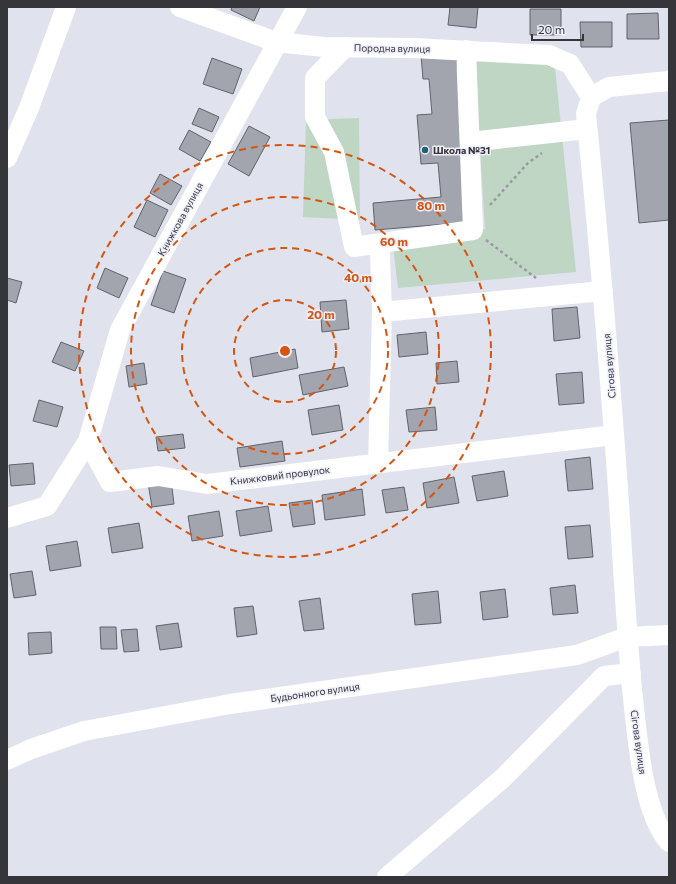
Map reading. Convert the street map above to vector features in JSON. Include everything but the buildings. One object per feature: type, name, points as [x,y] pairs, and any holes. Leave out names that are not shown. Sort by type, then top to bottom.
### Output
[{"type":"street","points":[[7,158],[29,108],[66,7]]},
{"type":"street","name":"Породна вулиця","points":[[180,7],[276,42],[345,47],[466,50],[549,55],[570,64],[591,97]]},
{"type":"street","name":"Книжкова вулиця","points":[[88,441],[120,330],[276,42],[297,7]]},
{"type":"street","points":[[345,47],[315,78],[315,117],[334,152],[354,248],[473,227],[466,50]]},
{"type":"street","points":[[591,97],[609,87],[669,81]]},
{"type":"street","name":"Сігова вулиця","points":[[591,97],[586,114],[603,291],[627,637],[639,750],[646,788],[656,818],[668,839]]},
{"type":"street","points":[[470,142],[587,129]]},
{"type":"street","points":[[378,463],[382,312],[380,254]]},
{"type":"street","points":[[382,312],[603,291]]},
{"type":"street","name":"Книжковий провулок","points":[[88,441],[110,482],[158,476],[207,484],[614,435]]},
{"type":"street","points":[[7,518],[47,506],[88,441]]},
{"type":"street","points":[[627,637],[669,635]]},
{"type":"street","name":"Будьонного вулиця","points":[[7,760],[31,749],[84,731],[230,704],[577,655],[627,637]]},
{"type":"street","points":[[577,655],[604,676]]},
{"type":"street","points":[[387,877],[503,778],[604,676],[631,673]]},
{"type":"path","points":[[544,152],[528,163],[473,227],[559,296]]},
{"type":"green space","points":[[474,58],[554,58],[576,272],[398,288],[392,238],[485,229]]},
{"type":"green space","points":[[359,118],[360,220],[303,217],[306,120]]},
{"type":"place","name":"Школа №31","points":[[425,150]]}]
